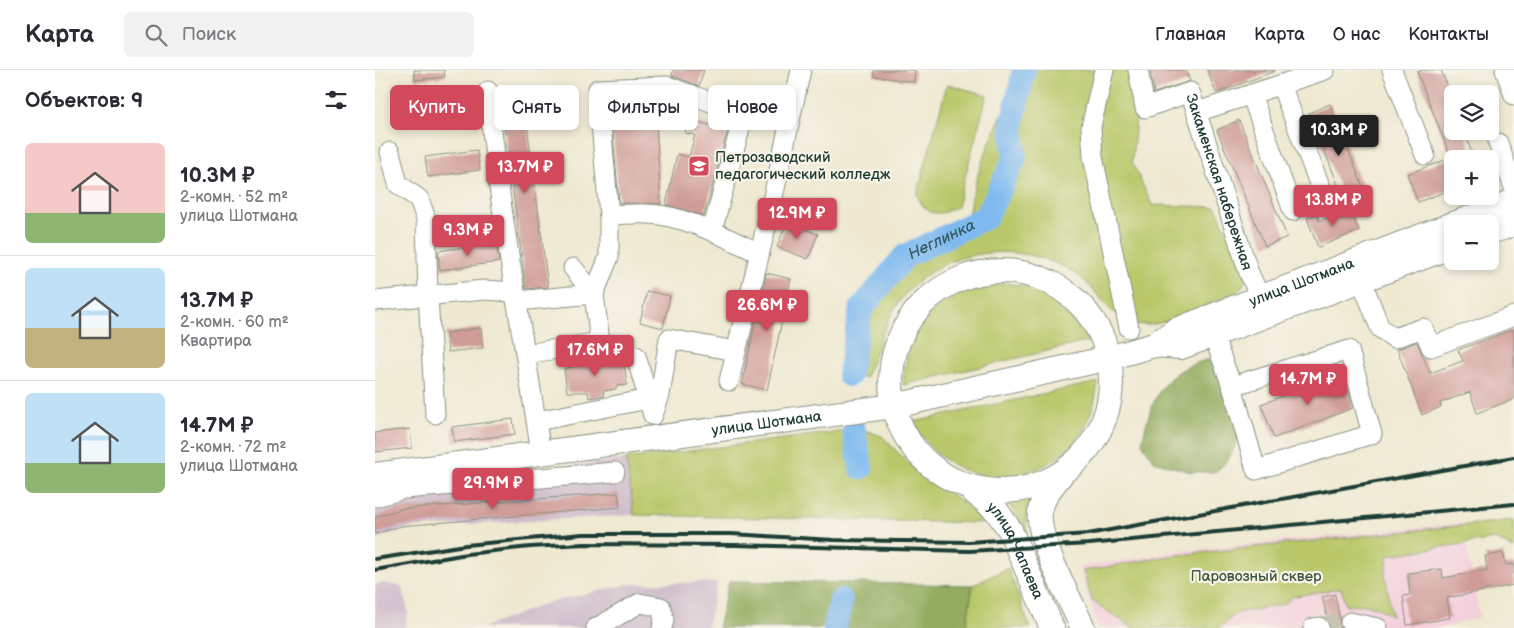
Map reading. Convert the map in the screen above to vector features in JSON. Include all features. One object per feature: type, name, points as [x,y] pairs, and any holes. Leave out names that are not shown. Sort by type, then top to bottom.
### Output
[{"type":"main road","name":"улица Шотмана","points":[[1477,215],[1514,201]]},
{"type":"main road","points":[[1499,229],[1514,224]]},
{"type":"main road","name":"улица Шотмана","points":[[1154,346],[1176,330],[1444,227]]},
{"type":"main road","name":"улица Шотмана","points":[[375,475],[893,406],[1109,358],[1154,346],[1181,347],[1444,249]]},
{"type":"main road","points":[[991,271],[1020,272],[1048,281],[1061,288],[1092,318],[1109,358],[1111,395],[1100,430],[1091,446],[1064,471],[1038,485],[1016,490],[993,491],[964,485],[947,477],[919,454],[908,440],[893,406],[892,363],[898,342],[908,322],[916,310],[937,291],[963,277],[977,273],[991,271]]},
{"type":"main road","name":"улица Чапаева","points":[[1064,471],[1043,499],[1039,513],[1040,531],[1083,628]]},
{"type":"main road","name":"улица Чапаева","points":[[964,485],[984,498],[996,510],[1010,530],[1052,628]]},
{"type":"street","points":[[729,381],[801,70]]},
{"type":"street","points":[[1104,70],[1091,127],[1093,157],[1129,328]]},
{"type":"street","name":"Закаменская набережная","points":[[1138,70],[1145,108],[1190,92],[1249,273],[1260,298]]},
{"type":"street","points":[[1197,112],[1325,70]]},
{"type":"street","points":[[1392,70],[1425,156]]},
{"type":"street","points":[[1505,70],[1514,96]]},
{"type":"street","points":[[1281,85],[1322,191]]},
{"type":"street","points":[[600,342],[594,294],[609,257],[609,215],[598,88],[667,86],[744,114],[712,231]]},
{"type":"street","points":[[489,91],[492,137],[515,296],[541,453]]},
{"type":"street","points":[[1251,94],[1293,211]]},
{"type":"street","points":[[1498,144],[1514,188]]},
{"type":"street","points":[[390,152],[398,184],[419,199],[426,219],[428,295],[435,414]]},
{"type":"street","points":[[609,215],[650,214],[712,231],[759,253]]},
{"type":"street","points":[[573,268],[594,294]]},
{"type":"street","points":[[1361,279],[1380,328],[1394,338],[1423,328],[1431,347],[1514,316]]},
{"type":"street","points":[[375,301],[484,290],[515,296],[594,294]]},
{"type":"street","points":[[1213,335],[1232,386],[1256,470],[1372,434],[1349,350],[1232,386]]},
{"type":"street","points":[[537,421],[650,407],[660,396],[669,339],[736,351]]},
{"type":"street","points":[[526,354],[600,342],[636,356],[650,407],[655,439]]},
{"type":"street","points":[[375,497],[404,489],[615,472]]},
{"type":"street","points":[[595,628],[640,603],[661,607],[664,620],[662,628]]},
{"type":"street","points":[[1350,622],[1378,628]]},
{"type":"shaded area","points":[[626,459],[634,515],[408,528],[375,539],[375,490]]},
{"type":"shaded area","points":[[1462,523],[1480,617],[1442,628],[1098,628],[1079,567],[1173,552]]},
{"type":"shaded area","points":[[717,582],[707,628],[482,628],[550,602],[629,584]]},
{"type":"shaded area","points":[[382,583],[402,586],[408,611],[405,628],[375,628],[375,585]]},
{"type":"green space","points":[[1019,70],[1129,70],[1129,88],[1137,107],[1132,162],[1152,205],[1216,207],[1247,278],[1240,290],[1219,300],[1178,317],[1144,325],[1122,319],[1106,305],[1085,281],[1053,262],[1029,255],[1004,252],[978,254],[954,261],[931,272],[911,288],[890,316],[865,378],[853,374],[864,313],[895,275],[968,217],[980,168],[1013,90]]},
{"type":"green space","points":[[947,84],[987,95],[957,207],[944,212],[933,213],[924,207],[917,195]]},
{"type":"green space","points":[[989,283],[1006,283],[1022,286],[1049,296],[1071,314],[1090,341],[903,385],[910,347],[917,331],[927,318],[938,306],[953,296]]},
{"type":"green space","points":[[1206,360],[1217,360],[1239,438],[1228,460],[1216,472],[1190,472],[1154,461],[1142,443],[1154,401],[1160,390],[1178,372]]},
{"type":"green space","points":[[1098,382],[1089,418],[1075,441],[1059,456],[1041,467],[1021,474],[999,476],[978,474],[957,467],[931,448],[913,422]]},
{"type":"green space","points":[[861,429],[882,436],[908,463],[966,505],[984,523],[634,515],[626,459]]},
{"type":"green space","points":[[1032,492],[1026,518],[1027,536],[1002,495],[1012,497]]},
{"type":"green space","name":"Паровозный сквер","points":[[1514,520],[1514,549],[1495,539],[1389,555],[1385,574],[1392,617],[1375,607],[1346,606],[1341,588],[1291,597],[1285,604],[1237,613],[1219,628],[1133,628],[1092,601],[1083,571],[1170,556]]},
{"type":"green space","points":[[1008,568],[1030,628],[966,628],[973,585]]},
{"type":"green space","points":[[729,581],[973,585],[966,628],[718,628]]},
{"type":"building","points":[[414,70],[444,70],[445,77],[415,80]]},
{"type":"building","points":[[673,70],[704,70],[699,86],[672,76]]},
{"type":"building","points":[[874,70],[915,70],[914,82],[874,76]]},
{"type":"building","points":[[1185,70],[1190,81],[1154,93],[1150,71]]},
{"type":"building","points":[[1207,70],[1275,70],[1275,71],[1216,93]]},
{"type":"building","points":[[1441,70],[1447,85],[1444,85],[1444,140],[1467,140],[1471,150],[1448,150],[1417,72]]},
{"type":"building","points":[[1330,104],[1369,202],[1348,209],[1309,113]]},
{"type":"building","points":[[1239,120],[1287,237],[1265,246],[1217,130]]},
{"type":"building","points":[[698,122],[708,124],[708,130],[728,130],[704,216],[666,205],[677,154],[689,157],[695,135],[685,133],[686,130],[698,130]]},
{"type":"building","points":[[505,130],[528,130],[548,287],[526,289]]},
{"type":"building","points":[[613,130],[656,130],[661,204],[619,203]]},
{"type":"building","points":[[477,150],[480,170],[428,177],[425,157]]},
{"type":"building","points":[[1444,161],[1444,192],[1418,202],[1407,174]]},
{"type":"building","points":[[1350,209],[1359,231],[1318,247],[1307,218],[1317,214],[1319,221]]},
{"type":"building","points":[[787,222],[818,234],[808,259],[777,247]]},
{"type":"building","points":[[496,243],[499,262],[440,270],[438,251]]},
{"type":"building","points":[[766,273],[791,279],[767,390],[742,384]]},
{"type":"building","points":[[647,291],[670,296],[663,328],[640,322]]},
{"type":"building","points":[[481,328],[483,348],[448,352],[446,333]]},
{"type":"building","points":[[1514,329],[1514,399],[1477,413],[1470,392],[1440,403],[1441,407],[1422,415],[1397,349],[1417,342],[1430,373],[1463,361],[1458,350]]},
{"type":"building","points":[[599,357],[600,360],[611,358],[612,362],[624,363],[627,385],[616,386],[616,389],[603,391],[604,396],[589,398],[588,392],[567,392],[564,369],[587,363],[586,359]]},
{"type":"building","points":[[1344,374],[1353,408],[1274,438],[1261,404]]},
{"type":"building","points":[[513,419],[515,434],[454,442],[452,427]]},
{"type":"building","points":[[410,429],[412,448],[375,452],[375,433]]},
{"type":"building","points":[[618,493],[620,507],[401,526],[375,534],[375,517],[400,509]]},
{"type":"building","points":[[1503,553],[1506,565],[1514,564],[1514,585],[1447,598],[1450,618],[1407,625],[1403,596],[1410,595],[1408,573],[1442,569],[1443,578],[1487,570],[1485,556]]},
{"type":"building","points":[[1335,594],[1341,628],[1330,628],[1322,597]]},
{"type":"waterway","name":"Неглинка","points":[[849,375],[861,309],[905,256],[986,217],[1015,158],[1012,124],[1024,70]]},
{"type":"waterway","name":"Неглинка","points":[[854,431],[861,468]]},
{"type":"waterway","name":"Неглинка","points":[[835,628],[841,600]]},
{"type":"tunnel","points":[[1319,627],[1350,622]]},
{"type":"railway","points":[[375,559],[466,545],[583,534],[731,534],[834,540],[969,542],[1088,534],[1514,457]]},
{"type":"railway","points":[[375,570],[467,554],[530,547],[584,544],[735,545],[969,551],[1089,544],[1514,504]]},
{"type":"place","name":"Петрозаводский педагогический колледж","points":[[699,166]]}]
